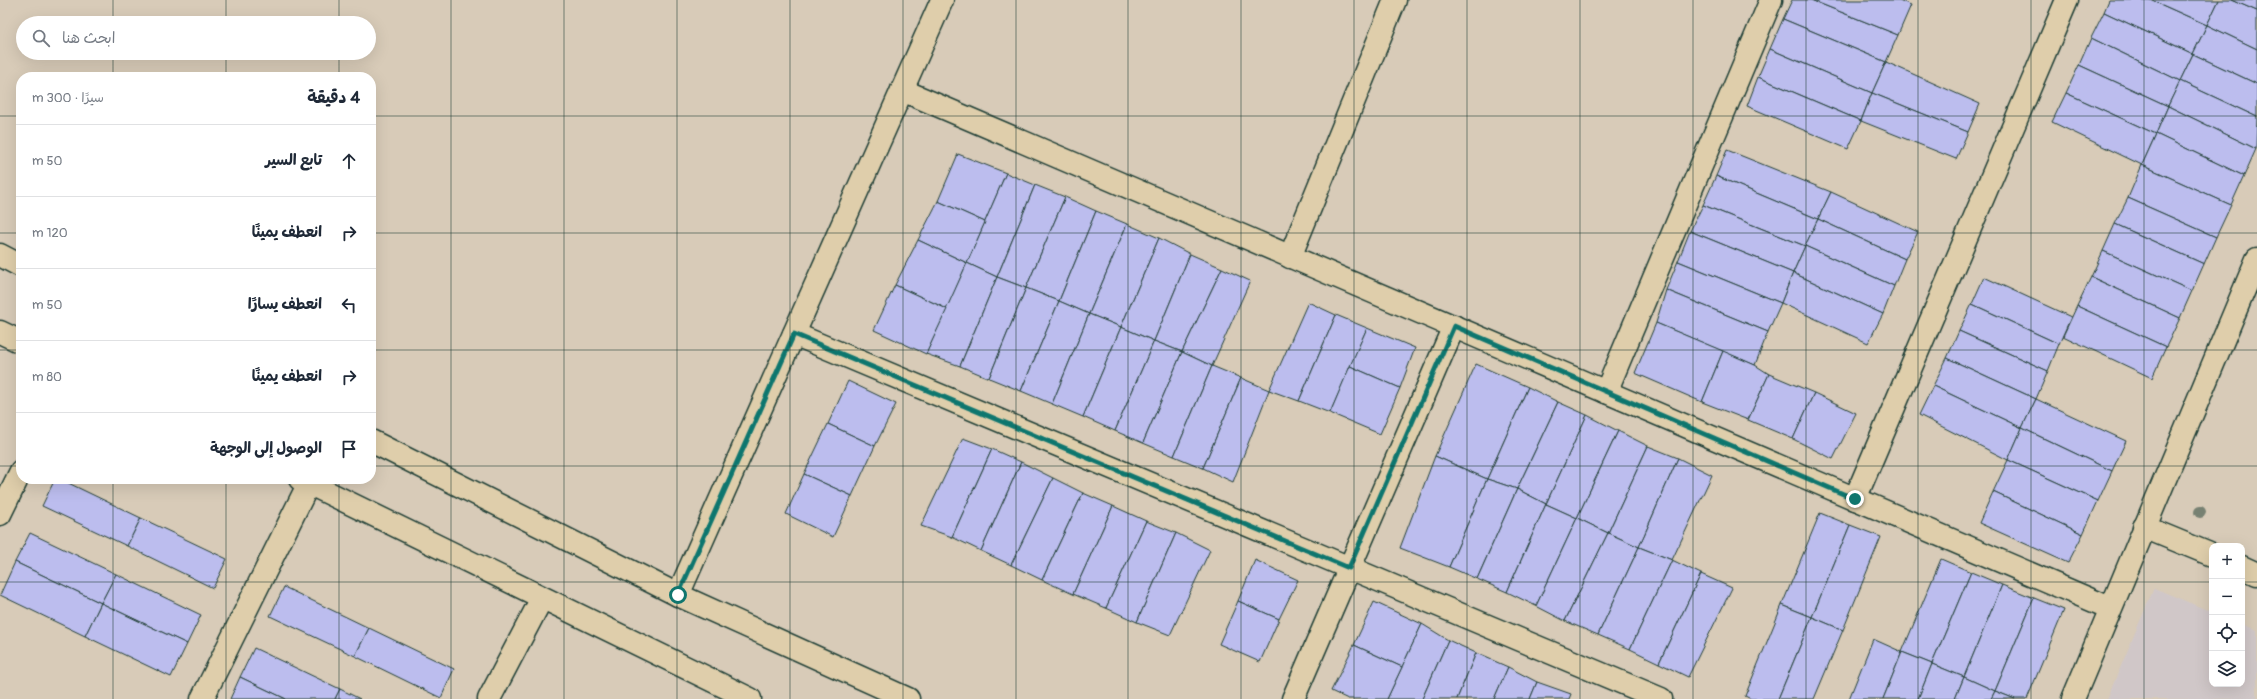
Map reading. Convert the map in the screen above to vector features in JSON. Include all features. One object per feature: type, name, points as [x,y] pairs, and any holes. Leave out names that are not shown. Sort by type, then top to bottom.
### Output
[{"type":"street","points":[[678,595],[942,0]]},
{"type":"street","points":[[1290,257],[1395,0]]},
{"type":"street","points":[[1606,392],[1771,0]]},
{"type":"street","points":[[1855,499],[2067,0]]},
{"type":"street","points":[[902,90],[2110,608]]},
{"type":"street","points":[[0,255],[16,263]]},
{"type":"street","points":[[2073,699],[2257,258]]},
{"type":"street","points":[[1293,699],[1454,326]]},
{"type":"street","points":[[0,332],[16,340]]},
{"type":"street","points":[[794,334],[1661,699]]},
{"type":"street","points":[[376,444],[678,595],[908,699]]},
{"type":"street","points":[[0,514],[16,481]]},
{"type":"street","points":[[202,699],[304,484]]},
{"type":"street","points":[[311,484],[750,699]]},
{"type":"street","points":[[2144,527],[2209,554]]},
{"type":"street","points":[[2245,568],[2257,574]]},
{"type":"street","points":[[489,699],[542,598]]},
{"type":"shaded area","points":[[2154,588],[2209,611],[2209,687],[2245,687],[2245,625],[2257,630],[2257,699],[2107,699]]},
{"type":"building","points":[[1792,0],[1811,0],[1898,35],[1886,62],[1783,19]]},
{"type":"building","points":[[1811,0],[1899,0],[1911,5],[1898,35]]},
{"type":"building","points":[[2109,0],[2151,0],[2207,25],[2193,54],[2104,12]]},
{"type":"building","points":[[2151,0],[2219,0],[2207,25]]},
{"type":"building","points":[[2219,0],[2232,0],[2257,11],[2257,49],[2207,25]]},
{"type":"building","points":[[2232,0],[2257,0],[2257,11]]},
{"type":"building","points":[[2104,12],[2193,54],[2180,81],[2091,38]]},
{"type":"building","points":[[1783,19],[1886,62],[1872,93],[1770,49]]},
{"type":"building","points":[[2207,25],[2257,49],[2257,84],[2193,54]]},
{"type":"building","points":[[2091,38],[2180,81],[2168,106],[2079,65]]},
{"type":"building","points":[[1770,49],[1872,93],[1861,121],[1758,77]]},
{"type":"building","points":[[2193,54],[2257,84],[2257,117],[2180,81]]},
{"type":"building","points":[[1886,62],[1980,104],[1968,132],[1872,93]]},
{"type":"building","points":[[2079,65],[2168,106],[2156,134],[2066,93]]},
{"type":"building","points":[[1758,77],[1861,121],[1848,149],[1747,106]]},
{"type":"building","points":[[2180,81],[2257,117],[2256,149],[2168,106]]},
{"type":"building","points":[[1872,93],[1968,132],[1956,159],[1861,121]]},
{"type":"building","points":[[2066,93],[2156,134],[2142,165],[2052,122]]},
{"type":"building","points":[[2168,106],[2256,149],[2244,176],[2156,134]]},
{"type":"building","points":[[2156,134],[2244,176],[2231,205],[2142,165]]},
{"type":"building","points":[[1727,150],[1831,192],[1818,219],[1716,176]]},
{"type":"building","points":[[958,154],[1006,173],[985,222],[938,201]]},
{"type":"building","points":[[2142,165],[2231,205],[2216,237],[2128,198]]},
{"type":"building","points":[[1006,173],[1035,185],[997,277],[967,263]]},
{"type":"building","points":[[1716,176],[1818,219],[1805,246],[1703,205]]},
{"type":"building","points":[[1035,185],[1065,197],[1026,288],[997,277]]},
{"type":"building","points":[[1831,192],[1918,232],[1905,259],[1818,219]]},
{"type":"building","points":[[1065,197],[1096,211],[1059,301],[1026,288]]},
{"type":"building","points":[[2128,198],[2216,237],[2204,264],[2115,224]]},
{"type":"building","points":[[938,201],[985,222],[967,263],[918,240]]},
{"type":"building","points":[[1703,205],[1805,246],[1793,273],[1690,231]]},
{"type":"building","points":[[1096,211],[1127,224],[1089,314],[1059,301]]},
{"type":"building","points":[[1818,219],[1905,259],[1894,286],[1805,246]]},
{"type":"building","points":[[1127,224],[1159,238],[1121,327],[1089,314]]},
{"type":"building","points":[[2115,224],[2204,264],[2192,291],[2103,251]]},
{"type":"building","points":[[1690,231],[1793,273],[1781,303],[1678,261]]},
{"type":"building","points":[[1159,238],[1190,254],[1154,341],[1121,327]]},
{"type":"building","points":[[918,240],[967,263],[947,309],[895,285]]},
{"type":"building","points":[[1805,246],[1894,286],[1883,314],[1793,273]]},
{"type":"building","points":[[2103,251],[2192,291],[2180,318],[2091,277]]},
{"type":"building","points":[[1190,254],[1222,268],[1182,352],[1154,341]]},
{"type":"building","points":[[1678,261],[1781,303],[1768,332],[1666,290]]},
{"type":"building","points":[[967,263],[997,277],[960,366],[926,354]]},
{"type":"building","points":[[1222,268],[1250,281],[1212,366],[1182,352]]},
{"type":"building","points":[[1793,273],[1883,314],[1868,343],[1781,303]]},
{"type":"building","points":[[997,277],[1026,288],[989,378],[960,366]]},
{"type":"building","points":[[1984,277],[2071,317],[2059,344],[1972,304]]},
{"type":"building","points":[[2091,277],[2180,318],[2166,347],[2077,306]]},
{"type":"building","points":[[895,285],[947,309],[926,354],[874,330]]},
{"type":"building","points":[[1026,288],[1059,301],[1021,391],[989,378]]},
{"type":"building","points":[[1666,290],[1768,332],[1755,365],[1656,323]]},
{"type":"building","points":[[1059,301],[1089,314],[1052,404],[1021,391]]},
{"type":"building","points":[[1308,302],[1336,315],[1299,401],[1269,390]]},
{"type":"building","points":[[1972,304],[2059,344],[2048,371],[1959,331]]},
{"type":"building","points":[[2077,306],[2166,347],[2152,378],[2063,336]]},
{"type":"building","points":[[1089,314],[1121,327],[1083,417],[1052,404]]},
{"type":"building","points":[[1336,315],[1367,328],[1330,413],[1299,401]]},
{"type":"building","points":[[1656,323],[1723,351],[1702,402],[1635,373]]},
{"type":"building","points":[[1121,327],[1154,341],[1115,431],[1083,417]]},
{"type":"building","points":[[1367,328],[1415,348],[1400,388],[1350,366]]},
{"type":"building","points":[[1959,331],[2048,371],[2036,399],[1947,358]]},
{"type":"building","points":[[1154,341],[1182,352],[1143,443],[1115,431]]},
{"type":"building","points":[[1723,351],[1755,365],[1769,374],[1748,420],[1702,402]]},
{"type":"building","points":[[1182,352],[1212,366],[1174,456],[1143,443]]},
{"type":"building","points":[[1947,358],[2036,399],[2022,428],[1933,386]]},
{"type":"building","points":[[1476,364],[1528,387],[1487,479],[1435,456]]},
{"type":"building","points":[[1212,366],[1241,378],[1203,468],[1174,456]]},
{"type":"building","points":[[1350,366],[1400,388],[1380,434],[1330,413]]},
{"type":"building","points":[[1769,374],[1814,393],[1793,439],[1748,420]]},
{"type":"building","points":[[1241,378],[1269,390],[1233,482],[1203,468]]},
{"type":"building","points":[[848,381],[896,404],[875,446],[828,424]]},
{"type":"building","points":[[1933,386],[2022,428],[2008,460],[1919,415]]},
{"type":"building","points":[[1528,387],[1558,402],[1517,489],[1487,479]]},
{"type":"building","points":[[1814,393],[1856,413],[1833,459],[1793,439]]},
{"type":"building","points":[[2036,399],[2126,441],[2112,471],[2022,428]]},
{"type":"building","points":[[1558,402],[1587,415],[1546,504],[1517,489]]},
{"type":"building","points":[[1587,415],[1618,431],[1577,518],[1546,504]]},
{"type":"building","points":[[828,424],[875,446],[852,496],[804,474]]},
{"type":"building","points":[[2022,428],[2112,471],[2098,501],[2008,460]]},
{"type":"building","points":[[1618,431],[1648,446],[1608,533],[1577,518]]},
{"type":"building","points":[[963,438],[992,449],[952,537],[921,526]]},
{"type":"building","points":[[1648,446],[1678,458],[1639,547],[1608,533]]},
{"type":"building","points":[[992,449],[1021,462],[981,551],[952,537]]},
{"type":"building","points":[[1435,456],[1487,479],[1449,567],[1400,548]]},
{"type":"building","points":[[1678,458],[1712,475],[1672,560],[1639,547]]},
{"type":"building","points":[[2008,460],[2098,501],[2083,534],[1993,492]]},
{"type":"building","points":[[1021,462],[1053,478],[1011,565],[981,551]]},
{"type":"building","points":[[804,474],[852,496],[833,537],[786,514]]},
{"type":"building","points":[[1053,478],[1083,493],[1042,580],[1011,565]]},
{"type":"building","points":[[1487,479],[1517,489],[1477,579],[1449,567]]},
{"type":"building","points":[[53,484],[70,484],[141,518],[127,546],[42,506]]},
{"type":"building","points":[[1517,489],[1546,504],[1507,592],[1477,579]]},
{"type":"building","points":[[1993,492],[2083,534],[2068,563],[1979,523]]},
{"type":"building","points":[[1083,493],[1113,506],[1073,594],[1042,580]]},
{"type":"building","points":[[1546,504],[1577,518],[1536,606],[1507,592]]},
{"type":"building","points":[[1113,506],[1146,521],[1106,608],[1073,594]]},
{"type":"building","points":[[1820,513],[1850,525],[1812,617],[1782,605]]},
{"type":"building","points":[[141,518],[227,559],[213,588],[127,546]]},
{"type":"building","points":[[1577,518],[1608,533],[1565,621],[1536,606]]},
{"type":"building","points":[[1146,521],[1176,533],[1137,622],[1106,608]]},
{"type":"building","points":[[1850,525],[1881,537],[1843,630],[1812,617]]},
{"type":"building","points":[[30,533],[116,574],[101,603],[15,562]]},
{"type":"building","points":[[1176,533],[1210,550],[1170,635],[1137,622]]},
{"type":"building","points":[[1608,533],[1639,547],[1598,635],[1565,621]]},
{"type":"building","points":[[1639,547],[1672,560],[1630,649],[1598,635]]},
{"type":"building","points":[[1941,559],[1971,572],[1932,664],[1902,652]]},
{"type":"building","points":[[1255,560],[1298,580],[1279,619],[1238,601]]},
{"type":"building","points":[[1672,560],[1701,574],[1659,663],[1630,649]]},
{"type":"building","points":[[15,562],[101,603],[85,636],[0,595]]},
{"type":"building","points":[[1971,572],[2002,585],[1964,677],[1932,664]]},
{"type":"building","points":[[116,574],[201,615],[187,644],[101,603]]},
{"type":"building","points":[[1701,574],[1732,588],[1688,677],[1659,663]]},
{"type":"building","points":[[2002,585],[2034,598],[1995,691],[1964,677]]},
{"type":"building","points":[[284,587],[369,628],[355,656],[270,616]]},
{"type":"building","points":[[2034,598],[2064,610],[2027,699],[2015,699],[1995,691]]},
{"type":"building","points":[[1238,601],[1279,619],[1260,662],[1219,644]]},
{"type":"building","points":[[1374,602],[1422,624],[1402,667],[1354,645]]},
{"type":"building","points":[[101,603],[187,644],[171,677],[85,636]]},
{"type":"building","points":[[1782,605],[1812,617],[1778,699],[1751,699],[1745,696]]},
{"type":"building","points":[[1812,617],[1843,630],[1814,699],[1778,699]]},
{"type":"building","points":[[1422,624],[1448,640],[1422,699],[1387,699]]},
{"type":"building","points":[[369,628],[454,669],[441,698],[355,656]]},
{"type":"building","points":[[1873,639],[1902,652],[1883,699],[1849,699]]},
{"type":"building","points":[[1448,640],[1476,653],[1457,699],[1422,699]]},
{"type":"building","points":[[1354,645],[1402,667],[1387,699],[1348,699],[1331,691]]},
{"type":"building","points":[[254,648],[340,689],[335,699],[286,699],[240,677]]},
{"type":"building","points":[[1902,652],[1932,664],[1918,699],[1883,699]]},
{"type":"building","points":[[1476,653],[1508,667],[1494,699],[1457,699]]},
{"type":"building","points":[[1932,664],[1964,677],[1955,699],[1918,699]]},
{"type":"building","points":[[1508,667],[1537,682],[1530,699],[1494,699]]},
{"type":"building","points":[[240,677],[286,699],[230,699]]},
{"type":"building","points":[[1964,677],[1995,691],[1991,699],[1955,699]]},
{"type":"building","points":[[1537,682],[1571,694],[1569,699],[1530,699]]},
{"type":"building","points":[[340,689],[360,699],[335,699]]},
{"type":"building","points":[[1995,691],[2015,699],[1991,699]]},
{"type":"route","points":[[678,595],[794,334],[1349,568],[1454,326],[1855,499]]}]
